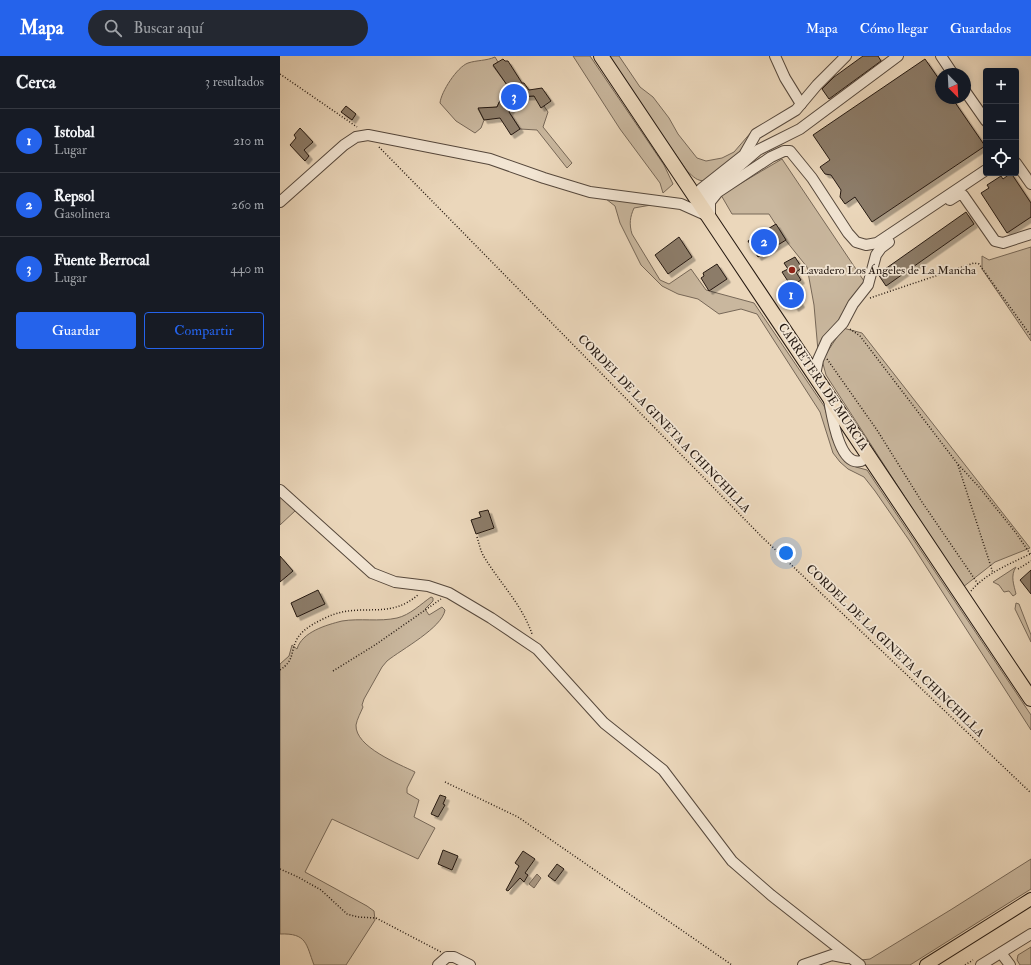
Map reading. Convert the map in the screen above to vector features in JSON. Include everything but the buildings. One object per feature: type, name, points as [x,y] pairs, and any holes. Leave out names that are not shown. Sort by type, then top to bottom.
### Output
[{"type":"highway","name":"CARRETERA DE MURCIA","points":[[601,56],[869,456],[971,593],[1031,699]]},
{"type":"main road","points":[[926,965],[1031,899]]},
{"type":"main road","points":[[940,965],[1031,908]]},
{"type":"street","points":[[775,56],[785,78],[801,104]]},
{"type":"street","points":[[699,201],[701,189],[744,155],[756,134],[796,110],[817,85],[846,56]]},
{"type":"street","points":[[699,201],[758,150],[800,130],[898,56]]},
{"type":"street","points":[[941,56],[949,68]]},
{"type":"street","points":[[971,100],[983,117]]},
{"type":"street","points":[[280,202],[344,145],[356,137],[368,135],[490,159],[590,192],[681,204],[710,217],[710,202],[718,192],[771,157],[784,151],[790,151],[812,178],[844,227],[856,242],[866,245],[877,243],[983,172]]},
{"type":"street","points":[[1019,167],[1031,184]]},
{"type":"street","points":[[815,375],[827,340],[843,323],[853,304],[868,285],[876,255],[881,248],[958,195],[963,195],[995,241],[1003,243],[1031,234]]},
{"type":"street","points":[[827,392],[840,444],[846,456],[852,460],[861,461],[869,456]]},
{"type":"street","points":[[280,490],[372,573],[395,582],[428,586],[449,593],[491,618],[537,649],[604,723],[663,770],[732,861],[771,895],[860,965]]},
{"type":"street","points":[[981,965],[1031,934]]},
{"type":"street","points":[[1001,952],[1010,965]]},
{"type":"street","points":[[803,965],[832,955],[850,958]]},
{"type":"street","points":[[438,965],[447,957],[454,957],[470,965]]},
{"type":"path","name":"CORDEL DE LA GINETA A CHINCHILLA","points":[[280,74],[368,135],[762,537],[1031,793]]},
{"type":"path","points":[[870,298],[974,263],[980,264],[1031,336]]},
{"type":"path","points":[[843,323],[860,336],[957,463],[979,487],[1031,554],[993,573],[978,584],[971,593]]},
{"type":"path","points":[[822,351],[877,430],[922,502],[978,584]]},
{"type":"path","points":[[957,463],[993,573]]},
{"type":"path","points":[[477,537],[482,554],[508,590],[529,625],[537,649]]},
{"type":"path","points":[[1018,569],[1031,561]]},
{"type":"path","points":[[280,670],[291,660],[297,639],[308,628],[319,621],[333,615],[348,612],[398,608],[412,601],[428,586]]},
{"type":"path","points":[[333,671],[420,615],[449,593]]},
{"type":"path","points":[[445,782],[518,817],[732,965]]},
{"type":"path","points":[[280,869],[298,877],[320,890],[347,914],[358,917],[376,918],[439,950],[447,957]]},
{"type":"shaded area","points":[[573,56],[590,56],[664,165],[673,184],[663,193],[660,183],[620,129]]},
{"type":"shaded area","points":[[608,56],[619,56],[640,87],[653,97],[669,118],[678,134],[697,158],[706,161],[722,158],[734,152],[753,130],[739,156],[706,181],[693,177],[687,171]]},
{"type":"shaded area","points":[[495,57],[498,62],[493,66],[507,85],[497,107],[478,109],[484,120],[481,128],[475,133],[456,121],[440,103],[441,98],[450,80],[464,65]]},
{"type":"shaded area","points":[[534,96],[548,112],[543,127],[572,163],[567,168],[537,130],[520,129],[509,112],[519,97]]},
{"type":"shaded area","points":[[782,159],[866,284],[818,351],[814,305],[807,267],[787,242],[769,214],[732,214],[721,195]]},
{"type":"shaded area","points":[[606,199],[622,199],[651,205],[634,208],[630,227],[632,234],[660,280],[669,284],[691,269],[706,290],[754,303],[824,406],[839,450],[844,460],[856,467],[867,470],[1031,715],[1031,730],[909,540],[875,491],[864,477],[848,469],[833,453],[820,412],[757,314],[741,309],[719,314],[698,299],[678,294],[662,286],[641,265],[620,223],[615,206]]},
{"type":"shaded area","points":[[1031,247],[1031,341],[982,269],[982,256],[989,260]]},
{"type":"shaded area","points":[[843,328],[862,333],[1030,548],[995,562],[963,587],[826,375],[822,360]]},
{"type":"shaded area","points":[[280,495],[296,510],[280,525]]},
{"type":"shaded area","points":[[1016,567],[1013,577],[1016,594],[1013,596],[1009,591],[1004,592],[999,585],[993,582]]},
{"type":"shaded area","points":[[431,597],[433,598],[433,601],[425,609],[429,615],[442,607],[445,610],[442,617],[429,631],[387,661],[382,667],[364,699],[362,705],[363,707],[356,725],[358,733],[370,747],[379,754],[415,772],[407,788],[407,793],[419,800],[414,817],[435,828],[418,859],[332,819],[305,872],[367,906],[374,911],[375,920],[346,965],[314,965],[307,946],[301,938],[296,935],[280,934],[280,664],[289,656],[292,645],[297,649],[304,638],[315,630],[342,621],[383,620],[402,617]]},
{"type":"shaded area","points":[[1016,603],[1019,604],[1031,635],[1031,642],[1015,609]]},
{"type":"shaded area","points":[[1031,859],[1031,889],[910,965],[866,965],[861,960],[870,959]]},
{"type":"shaded area","points":[[537,874],[541,878],[534,888],[529,884]]},
{"type":"shaded area","points":[[1031,947],[1031,965],[1020,965],[1017,960],[1018,955]]},
{"type":"place","name":"Fuente Berrocal","points":[[514,97]]},
{"type":"place","name":"Repsol","points":[[764,242]]},
{"type":"place","name":"Lavadero Los Ángeles de La Mancha","points":[[792,270]]},
{"type":"place","name":"Istobal","points":[[791,295]]}]
